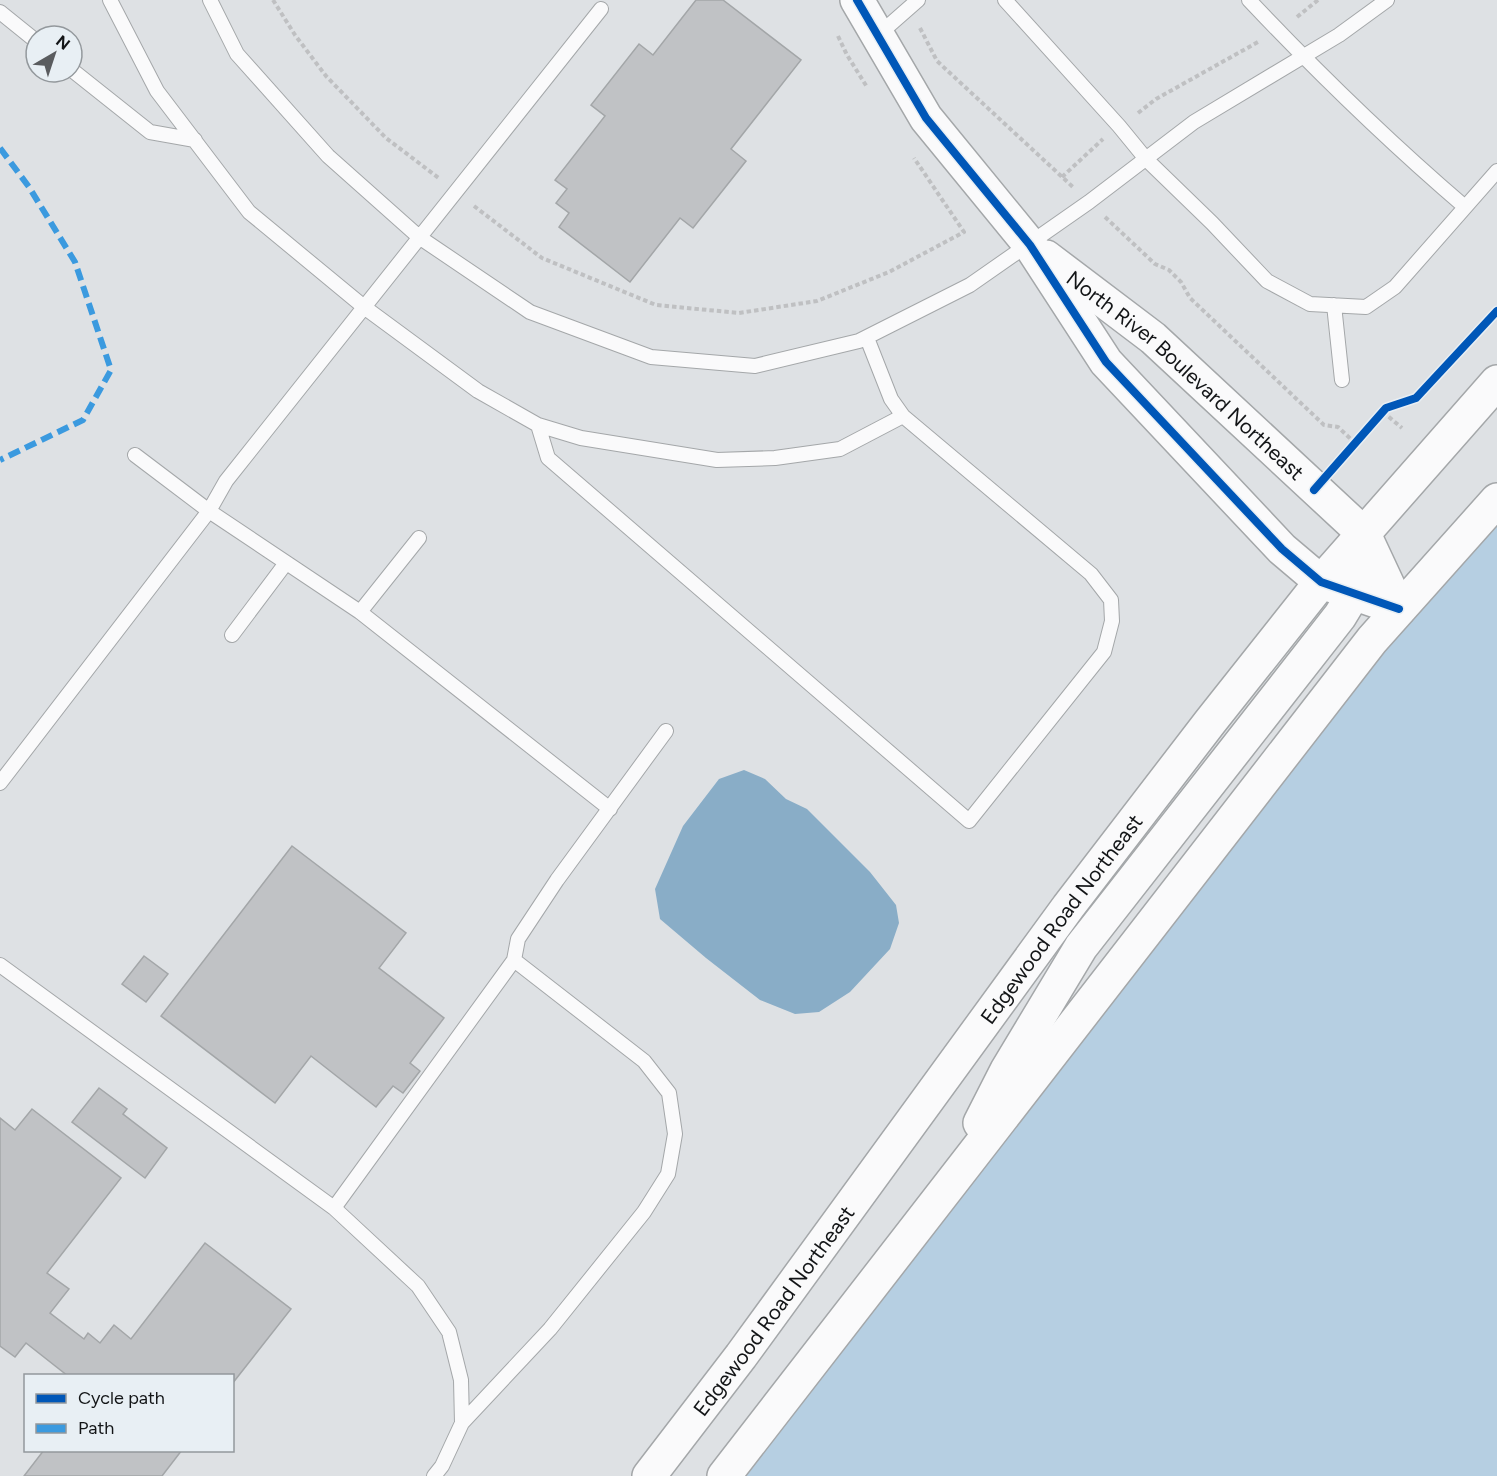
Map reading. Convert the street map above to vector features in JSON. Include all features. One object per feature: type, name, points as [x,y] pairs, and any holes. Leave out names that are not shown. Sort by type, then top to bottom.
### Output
[{"type":"main road","name":"North River Boulevard Northeast","points":[[857,0],[926,118],[1030,245],[1106,362],[1282,549],[1320,582],[1399,609]]},
{"type":"main road","name":"North River Boulevard Northeast","points":[[1030,245],[1154,338],[1364,534],[1399,609]]},
{"type":"main road","name":"Edgewood Road Northeast","points":[[649,1476],[741,1356],[1068,907],[1320,582],[1497,382]]},
{"type":"main road","points":[[724,1476],[1372,640],[1497,500]]},
{"type":"main road","points":[[945,1191],[1007,1070],[1081,947],[1340,616],[1354,593],[1364,534]]},
{"type":"lane","points":[[110,0],[157,91],[249,212],[364,307],[478,390],[538,425],[581,438],[717,460],[775,458],[840,449],[903,416]]},
{"type":"lane","points":[[210,0],[237,54],[328,156],[419,237],[530,312],[651,357],[755,366],[860,341],[970,285],[1030,245],[1194,122],[1339,35],[1387,0]]},
{"type":"lane","points":[[1005,0],[1146,159],[1267,280],[1310,304],[1366,307],[1395,286],[1497,171]]},
{"type":"lane","points":[[1249,0],[1303,57],[1398,150],[1465,207]]},
{"type":"lane","points":[[877,36],[914,4]]},
{"type":"lane","points":[[0,783],[209,511],[226,481],[601,9]]},
{"type":"lane","points":[[0,12],[24,31]]},
{"type":"lane","points":[[84,80],[150,132],[195,140]]},
{"type":"lane","points":[[1334,305],[1342,380]]},
{"type":"lane","points":[[538,425],[548,458],[969,821],[1104,652],[1112,621],[1111,600],[1091,574],[903,416],[891,399],[867,338]]},
{"type":"lane","points":[[135,455],[209,511],[360,612],[610,808]]},
{"type":"lane","points":[[360,612],[419,538]]},
{"type":"lane","points":[[232,635],[286,563]]},
{"type":"lane","points":[[334,1208],[514,960],[518,939],[557,880],[666,731]]},
{"type":"lane","points":[[434,1476],[442,1466],[462,1424],[550,1329],[644,1212],[668,1174],[675,1134],[669,1094],[644,1061],[514,960]]},
{"type":"lane","points":[[0,966],[334,1208],[418,1286],[449,1332],[461,1380],[462,1424]]},
{"type":"path","points":[[273,0],[295,35],[326,76],[386,138],[542,258],[656,305],[738,313],[817,301],[889,272],[964,232],[910,152]]},
{"type":"path","points":[[1062,177],[1095,145],[1156,99],[1238,54],[1297,17],[1318,0]]},
{"type":"path","points":[[914,4],[937,61],[1155,264],[1168,270],[1181,282],[1190,298],[1324,425],[1338,427],[1355,443]]},
{"type":"path","points":[[834,28],[847,55],[872,94]]},
{"type":"path","points":[[1376,420],[1386,408],[1396,405]]},
{"type":"path","points":[[1383,412],[1402,428]]},
{"type":"path","points":[[1348,451],[1362,435]]},
{"type":"shaded area","points":[[1497,500],[1497,1476],[724,1476]]},
{"type":"shaded area","points":[[744,770],[765,779],[786,799],[807,809],[870,872],[896,905],[899,923],[890,949],[850,992],[819,1012],[795,1014],[760,1000],[660,919],[655,889],[683,826],[719,779]]},
{"type":"building","points":[[696,0],[723,0],[801,60],[731,149],[746,161],[693,228],[680,218],[630,282],[559,227],[569,213],[556,203],[567,189],[555,180],[605,116],[591,105],[639,44],[653,55]]},
{"type":"building","points":[[292,846],[406,933],[379,968],[444,1018],[410,1063],[420,1071],[403,1093],[393,1086],[376,1107],[311,1056],[275,1103],[161,1016]]},
{"type":"building","points":[[144,956],[168,974],[146,1002],[122,984]]},
{"type":"building","points":[[99,1088],[127,1109],[123,1114],[167,1148],[145,1178],[72,1122]]},
{"type":"building","points":[[32,1109],[121,1178],[47,1273],[69,1289],[50,1313],[84,1339],[88,1333],[100,1343],[114,1325],[131,1339],[205,1243],[291,1309],[234,1381],[234,1374],[65,1374],[26,1343],[15,1357],[0,1346],[0,1118],[15,1130]]},
{"type":"building","points":[[42,1452],[180,1452],[162,1476],[24,1476]]},
{"type":"marked path","points":[[0,148],[29,187],[75,262],[111,370],[83,420],[0,460]]},
{"type":"cycle path","points":[[857,0],[926,118],[1030,245],[1106,362],[1282,549],[1321,582],[1399,609]]},
{"type":"cycle path","points":[[1314,490],[1386,408],[1416,398],[1497,311]]}]
